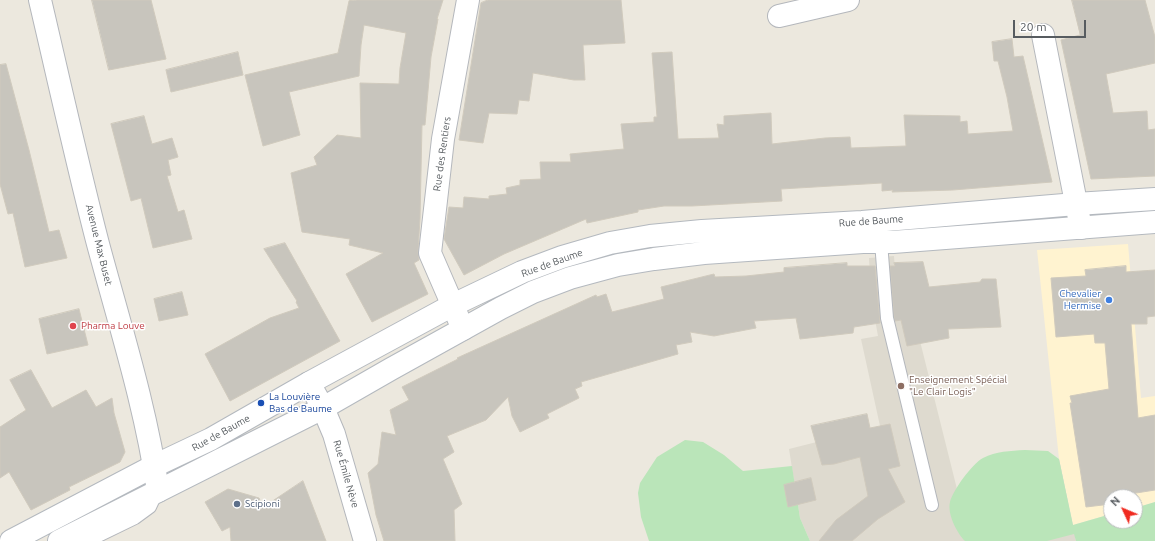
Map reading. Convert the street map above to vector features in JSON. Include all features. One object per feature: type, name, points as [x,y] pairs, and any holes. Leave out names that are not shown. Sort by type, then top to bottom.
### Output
[{"type":"main road","name":"Avenue Max Buset","points":[[40,0],[95,232],[140,399],[158,491]]},
{"type":"main road","name":"Rue des Rentiers","points":[[463,329],[430,253],[443,139],[468,0]]},
{"type":"main road","points":[[779,16],[848,0]]},
{"type":"main road","points":[[1044,36],[1081,228]]},
{"type":"main road","name":"Rue de Baume","points":[[11,541],[154,466],[211,439],[309,382],[453,305],[522,272],[562,257],[610,243],[650,236],[702,231],[862,222],[1155,199]]},
{"type":"main road","name":"Rue de Baume","points":[[61,540],[323,408],[463,329],[533,292],[570,278],[618,265],[704,253],[1155,222]]},
{"type":"main road","name":"Rue Émile Nève","points":[[309,382],[323,408],[334,434],[366,541]]},
{"type":"lane","points":[[881,242],[887,318],[932,505]]},
{"type":"shaded area","points":[[1128,244],[1141,398],[1155,396],[1155,502],[1143,506],[1143,489],[1103,489],[1103,516],[1073,525],[1059,459],[1037,250]]},
{"type":"shaded area","name":"Enseignement Spécial \"Le Clair Logis\"","points":[[894,256],[898,318],[914,317],[957,489],[1059,459],[1076,541],[810,541],[800,518],[789,449],[880,426],[861,339],[878,336],[871,298],[869,258]]},
{"type":"green space","points":[[685,440],[703,442],[724,455],[743,471],[792,466],[800,518],[810,541],[649,541],[641,517],[638,493],[640,483],[657,457]]},
{"type":"green space","points":[[1009,451],[1048,451],[1059,459],[1073,525],[1103,516],[1103,529],[1143,529],[1143,506],[1155,502],[1155,541],[1076,541],[1074,534],[1047,541],[965,541],[951,518],[949,507],[952,497],[959,484],[979,461],[988,456]]},
{"type":"building","points":[[92,0],[151,0],[166,59],[109,70]]},
{"type":"building","points":[[443,0],[437,19],[431,57],[425,125],[422,125],[419,260],[414,263],[428,294],[372,322],[346,274],[383,253],[349,245],[350,239],[302,232],[291,173],[317,165],[314,157],[337,135],[361,138],[360,83],[399,84],[406,33],[364,25],[359,76],[289,92],[300,135],[263,146],[245,75],[338,53],[349,1]]},
{"type":"building","points":[[488,0],[621,0],[625,43],[583,45],[585,80],[574,80],[533,73],[529,101],[519,100],[517,114],[489,113],[483,143],[459,140],[481,3]]},
{"type":"building","points":[[1072,0],[1145,0],[1155,37],[1155,63],[1106,74],[1113,113],[1147,111],[1148,130],[1155,129],[1155,176],[1091,179],[1061,40],[1080,35]]},
{"type":"building","points":[[1012,39],[1014,57],[1023,56],[1052,182],[953,190],[892,192],[893,190],[882,191],[882,183],[781,189],[782,201],[664,206],[638,210],[638,212],[587,223],[586,219],[504,254],[464,275],[444,239],[449,207],[463,208],[464,197],[489,199],[489,196],[507,194],[506,188],[520,185],[520,180],[541,179],[540,162],[571,162],[570,154],[624,149],[621,124],[654,122],[654,117],[657,117],[652,53],[672,52],[678,139],[719,138],[717,124],[724,125],[724,116],[771,113],[772,144],[825,138],[850,137],[851,148],[906,146],[904,115],[960,116],[960,122],[967,121],[968,134],[1013,131],[1007,97],[998,61],[994,61],[992,42]]},
{"type":"building","points":[[238,52],[243,75],[171,92],[166,70]]},
{"type":"building","points":[[6,64],[49,232],[59,230],[67,258],[25,267],[13,213],[8,214],[0,184],[0,65]]},
{"type":"building","points":[[144,116],[152,144],[172,138],[178,157],[168,160],[171,175],[167,176],[178,212],[184,210],[192,239],[153,248],[141,198],[131,201],[111,124]]},
{"type":"building","points":[[285,243],[340,341],[230,401],[205,354],[270,318],[299,308],[296,302],[297,301],[264,249]]},
{"type":"building","points":[[923,262],[929,287],[980,282],[982,279],[996,279],[1001,327],[948,329],[949,338],[907,346],[901,320],[895,321],[894,317],[890,266],[895,266],[894,263]]},
{"type":"building","points":[[847,263],[847,266],[875,266],[880,323],[854,327],[853,333],[800,339],[796,318],[754,321],[756,328],[714,336],[690,332],[692,342],[676,345],[678,354],[581,382],[582,386],[575,389],[579,398],[547,414],[549,418],[520,432],[512,416],[508,397],[486,420],[447,436],[454,452],[443,459],[462,504],[454,510],[455,541],[384,541],[376,515],[368,473],[378,464],[382,432],[396,435],[390,410],[409,400],[402,387],[458,359],[457,358],[596,295],[597,297],[606,294],[612,312],[664,299],[661,287],[714,274],[715,277],[746,276],[784,272],[784,268]]},
{"type":"building","points":[[1126,266],[1126,272],[1155,270],[1155,316],[1147,317],[1147,324],[1131,324],[1138,418],[1155,415],[1155,490],[1143,492],[1143,489],[1103,489],[1103,505],[1086,507],[1070,396],[1109,389],[1105,343],[1095,343],[1094,334],[1056,337],[1051,278],[1086,276],[1085,270]]},
{"type":"building","points":[[182,292],[188,315],[159,321],[154,299]]},
{"type":"building","points":[[79,309],[88,345],[47,354],[39,319]]},
{"type":"building","points":[[31,370],[52,408],[86,390],[96,407],[112,398],[114,413],[125,452],[120,462],[69,487],[70,490],[31,510],[9,472],[0,478],[0,427],[26,410],[10,380]]},
{"type":"building","points":[[867,414],[870,428],[890,424],[900,466],[888,469],[905,502],[878,519],[852,541],[819,541],[836,520],[868,496],[860,457],[834,464],[822,465],[811,426]]},
{"type":"building","points":[[811,478],[816,500],[788,507],[784,485]]},
{"type":"building","points":[[303,481],[326,541],[231,541],[230,527],[222,531],[205,502],[228,489],[259,498],[263,507]]},
{"type":"place","name":"Chevalier Hermise","points":[[1109,300]]},
{"type":"place","name":"Pharma Louve","points":[[73,326]]},
{"type":"place","name":"Enseignement Spécial \"Le Clair Logis\"","points":[[901,386]]},
{"type":"place","name":"La Louvière Bas de Baume","points":[[261,403]]},
{"type":"place","name":"Scipioni","points":[[237,504]]}]
